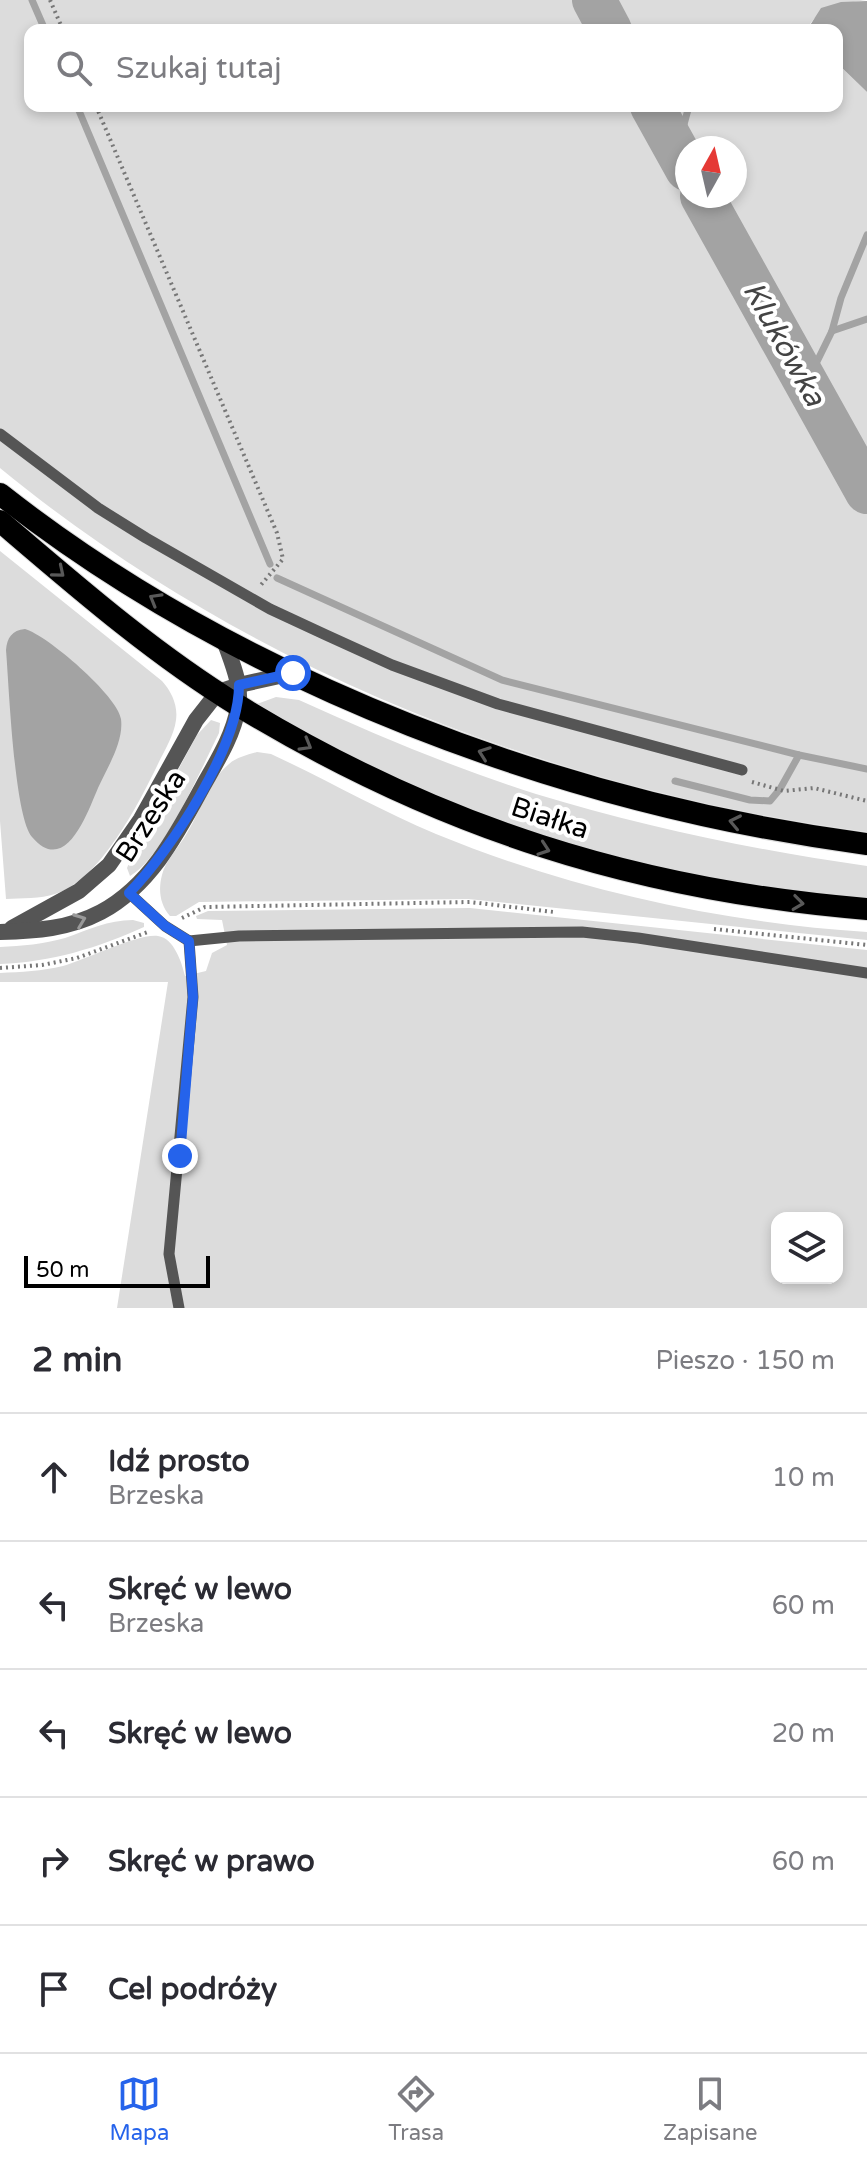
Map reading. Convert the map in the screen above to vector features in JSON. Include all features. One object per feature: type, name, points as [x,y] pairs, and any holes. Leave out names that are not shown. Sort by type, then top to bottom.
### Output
[{"type":"highway","name":"Białka","points":[[0,494],[65,542],[136,588],[223,637],[293,673],[455,742],[589,786],[754,826],[867,844]]},
{"type":"highway","name":"Białka","points":[[0,521],[109,613],[329,757],[384,785],[466,821],[556,853],[650,878],[714,891],[867,909]]},
{"type":"street","points":[[223,637],[232,694],[293,673]]},
{"type":"street","name":"Brzeska","points":[[2,932],[57,928],[80,921],[129,893],[160,859],[219,757],[232,694]]},
{"type":"street","name":"Brzeska","points":[[2,932],[79,891],[109,865],[141,819],[196,720],[232,694]]},
{"type":"lane","points":[[0,434],[98,508],[146,538],[249,597],[392,665],[498,704],[742,770]]},
{"type":"lane","points":[[129,893],[165,926],[189,941],[239,936],[582,932],[867,973]]},
{"type":"lane","points":[[179,1308],[169,1254],[193,997],[189,941]]},
{"type":"path","points":[[50,0],[60,24]]},
{"type":"path","points":[[99,112],[277,533],[283,559],[249,597]]},
{"type":"path","points":[[774,789],[814,788],[867,801]]},
{"type":"shaded area","points":[[0,0],[867,0],[841,4],[825,11],[811,24],[24,24],[24,112],[843,112],[843,69],[867,92],[867,832],[749,813],[633,786],[519,752],[408,710],[299,661],[195,604],[95,540],[0,468]]},
{"type":"shaded area","points":[[867,1],[867,92],[843,69],[843,24],[811,24],[821,8],[841,2]]},
{"type":"shaded area","points":[[0,551],[162,681],[171,694],[176,710],[175,726],[168,743],[139,800],[102,858],[72,886],[37,898],[6,899],[0,821]]},
{"type":"shaded area","points":[[25,629],[49,642],[95,682],[108,696],[121,719],[117,746],[82,824],[65,845],[55,849],[44,847],[32,837],[26,824],[17,778],[6,650],[11,635]]},
{"type":"shaded area","points":[[276,697],[299,700],[445,762],[577,806],[700,836],[867,866],[867,899],[757,887],[692,876],[615,858],[501,822],[391,777],[257,704]]},
{"type":"shaded area","points":[[211,720],[220,723],[219,733],[192,789],[155,851],[130,876],[127,868],[134,851],[197,735]]},
{"type":"shaded area","points":[[257,752],[271,754],[436,834],[540,872],[702,911],[867,932],[867,940],[468,899],[199,902],[176,916],[170,916],[160,892],[166,864],[222,771],[242,756]]},
{"type":"shaded area","points":[[470,908],[867,950],[867,1308],[117,1308],[168,982],[0,982],[0,973],[63,966],[149,936],[169,941],[185,976],[206,971],[212,953],[227,945],[222,920],[197,919],[196,916],[208,911]]},
{"type":"shaded area","points":[[133,920],[144,923],[144,927],[56,957],[0,964],[0,947],[49,942],[107,924]]},
{"type":"waterway","points":[[32,0],[42,24]]},
{"type":"waterway","name":"Klukówka","points":[[594,0],[607,24]]},
{"type":"waterway","points":[[80,112],[270,564]]},
{"type":"waterway","name":"Klukówka","points":[[655,112],[675,147]]},
{"type":"waterway","points":[[681,136],[687,112]]},
{"type":"waterway","name":"Klukówka","points":[[709,208],[867,492]]},
{"type":"waterway","points":[[806,384],[832,331],[841,298],[867,235]]},
{"type":"waterway","points":[[832,331],[867,319]]},
{"type":"waterway","points":[[277,578],[502,680],[799,755],[867,769]]},
{"type":"waterway","points":[[675,781],[750,800],[770,801],[799,755]]},
{"type":"route","points":[[180,1156],[193,997],[189,941],[165,926],[129,893],[170,844],[219,757],[239,706],[239,685],[293,673]]}]
